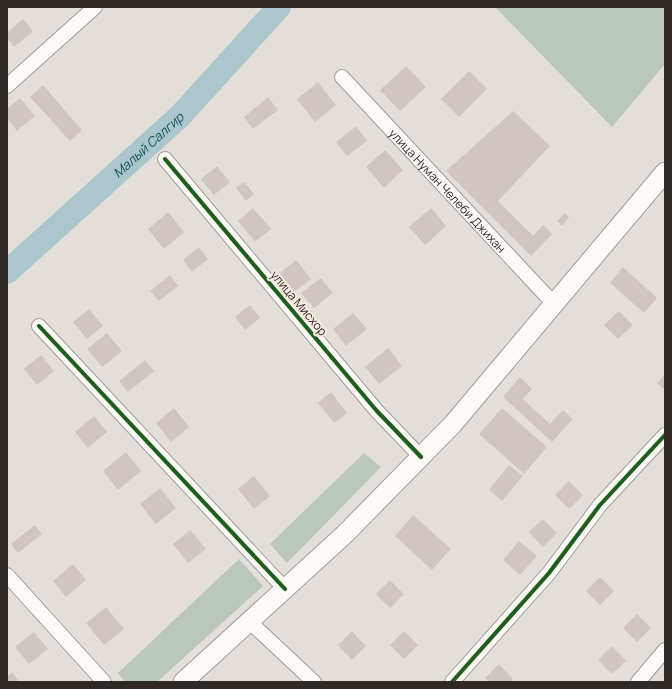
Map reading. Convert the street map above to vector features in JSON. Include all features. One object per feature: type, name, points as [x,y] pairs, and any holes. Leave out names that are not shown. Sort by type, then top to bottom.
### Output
[{"type":"main road","points":[[183,682],[345,534],[454,424],[665,172]]},
{"type":"street","points":[[7,86],[95,7]]},
{"type":"street","name":"улица Нуман Челеби Джихан","points":[[342,77],[554,304]]},
{"type":"street","name":"улица Мисхор","points":[[165,159],[376,410],[421,457]]},
{"type":"street","points":[[39,326],[285,589]]},
{"type":"street","points":[[452,682],[549,573],[600,505],[665,435]]},
{"type":"street","points":[[7,575],[104,682]]},
{"type":"street","points":[[250,622],[314,682]]},
{"type":"street","points":[[638,682],[665,650]]},
{"type":"green space","points":[[495,7],[665,7],[665,64],[612,127]]},
{"type":"green space","points":[[364,453],[381,467],[287,563],[270,544]]},
{"type":"green space","points":[[239,559],[263,586],[157,682],[125,682],[118,673]]},
{"type":"building","points":[[23,19],[33,31],[14,47],[7,38],[7,33]]},
{"type":"building","points":[[406,66],[426,87],[400,111],[380,90]]},
{"type":"building","points":[[469,71],[487,89],[459,117],[441,99]]},
{"type":"building","points":[[318,82],[336,105],[315,122],[297,99]]},
{"type":"building","points":[[43,85],[82,130],[70,141],[30,97]]},
{"type":"building","points":[[268,97],[278,110],[253,129],[244,117]]},
{"type":"building","points":[[20,98],[35,116],[17,131],[7,118],[7,109]]},
{"type":"building","points":[[513,111],[550,146],[498,201],[533,236],[543,225],[552,234],[531,256],[446,171]]},
{"type":"building","points":[[356,126],[367,141],[347,156],[336,142]]},
{"type":"building","points":[[385,150],[403,170],[384,188],[366,167]]},
{"type":"building","points":[[217,166],[230,182],[214,195],[201,179]]},
{"type":"building","points":[[244,182],[254,194],[246,201],[236,188]]},
{"type":"building","points":[[253,208],[271,229],[255,242],[238,221]]},
{"type":"building","points":[[431,208],[446,226],[425,245],[409,227]]},
{"type":"building","points":[[168,212],[184,232],[164,249],[148,229]]},
{"type":"building","points":[[565,213],[569,217],[562,226],[557,221]]},
{"type":"building","points":[[199,247],[208,259],[192,272],[183,260]]},
{"type":"building","points":[[296,260],[311,279],[294,292],[279,274]]},
{"type":"building","points":[[623,267],[657,298],[644,313],[610,283]]},
{"type":"building","points":[[170,275],[178,286],[159,301],[150,291]]},
{"type":"building","points":[[321,278],[333,293],[314,308],[301,293]]},
{"type":"building","points":[[250,305],[260,318],[245,330],[235,317]]},
{"type":"building","points":[[89,309],[103,326],[87,339],[73,322]]},
{"type":"building","points":[[619,311],[633,325],[618,339],[604,325]]},
{"type":"building","points":[[353,313],[367,329],[346,346],[333,329]]},
{"type":"building","points":[[107,333],[122,351],[102,367],[87,349]]},
{"type":"building","points":[[388,348],[402,366],[379,384],[365,367]]},
{"type":"building","points":[[41,355],[54,371],[37,385],[24,369]]},
{"type":"building","points":[[145,360],[154,371],[128,392],[119,381]]},
{"type":"building","points":[[665,374],[665,390],[657,383]]},
{"type":"building","points":[[520,377],[532,389],[523,399],[550,424],[563,410],[573,419],[552,442],[503,397]]},
{"type":"building","points":[[331,392],[347,413],[334,423],[318,403]]},
{"type":"building","points":[[174,408],[189,427],[171,442],[156,423]]},
{"type":"building","points":[[502,408],[547,447],[524,474],[479,434]]},
{"type":"building","points":[[94,416],[107,432],[88,448],[75,432]]},
{"type":"building","points":[[126,452],[141,471],[118,490],[103,471]]},
{"type":"building","points":[[509,465],[523,476],[502,501],[489,490]]},
{"type":"building","points":[[254,476],[270,496],[254,509],[238,489]]},
{"type":"building","points":[[569,481],[583,495],[569,509],[555,495]]},
{"type":"building","points":[[160,488],[176,508],[156,524],[140,504]]},
{"type":"building","points":[[413,515],[451,549],[432,570],[395,536]]},
{"type":"building","points":[[543,519],[557,533],[543,547],[529,532]]},
{"type":"building","points":[[35,525],[42,534],[18,553],[11,544]]},
{"type":"building","points":[[190,530],[206,549],[188,563],[173,544]]},
{"type":"building","points":[[519,541],[537,556],[520,575],[503,560]]},
{"type":"building","points":[[73,564],[86,580],[66,597],[53,581]]},
{"type":"building","points":[[600,577],[614,591],[600,605],[586,591]]},
{"type":"building","points":[[390,580],[404,594],[390,608],[376,594]]},
{"type":"building","points":[[106,607],[124,629],[104,645],[86,623]]},
{"type":"building","points":[[637,614],[651,628],[637,642],[623,628]]},
{"type":"building","points":[[352,631],[366,646],[352,660],[338,645]]},
{"type":"building","points":[[404,631],[418,645],[404,659],[390,645]]},
{"type":"building","points":[[34,632],[48,649],[29,664],[15,647]]},
{"type":"building","points":[[612,646],[626,661],[612,674],[598,660]]},
{"type":"building","points":[[499,664],[513,679],[510,682],[489,682],[485,678]]},
{"type":"building","points":[[12,672],[18,680],[16,682],[7,682],[7,677]]},
{"type":"waterway","name":"Малый Салгир","points":[[7,272],[180,116],[279,7]]},
{"type":"cycle path","points":[[165,159],[376,410],[421,457]]},
{"type":"cycle path","points":[[39,326],[285,589]]},
{"type":"cycle path","points":[[452,682],[549,573],[600,505],[665,435]]}]
